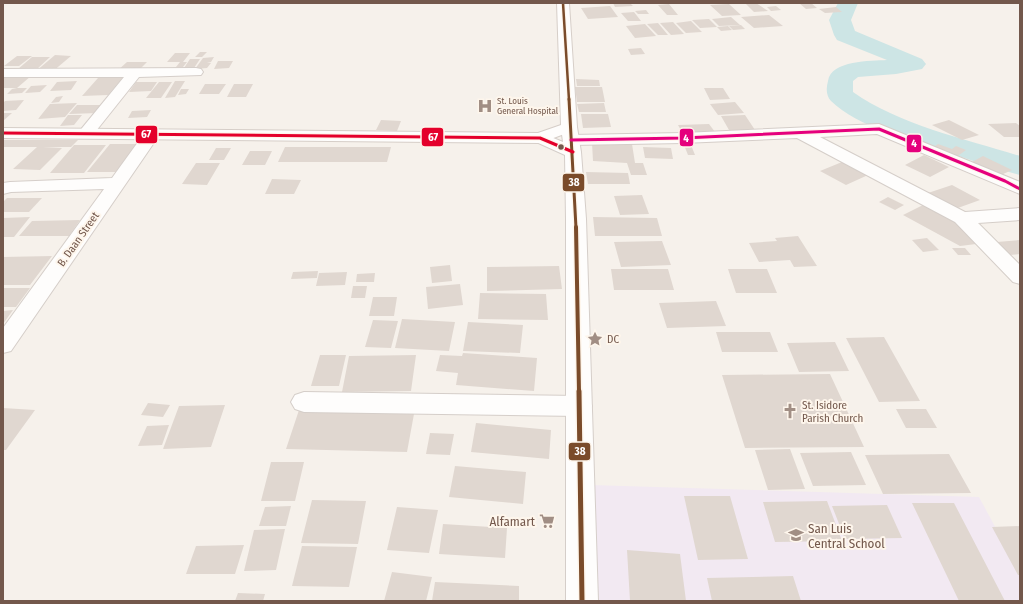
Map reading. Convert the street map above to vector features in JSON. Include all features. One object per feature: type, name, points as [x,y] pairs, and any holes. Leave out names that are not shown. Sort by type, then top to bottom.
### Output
[{"type":"street","points":[[564,3],[576,227],[582,601]]},
{"type":"street","points":[[3,73],[196,72]]},
{"type":"street","points":[[86,133],[134,73]]},
{"type":"street","points":[[3,133],[540,138],[571,140],[676,139],[879,129],[1020,189]]},
{"type":"street","points":[[800,132],[962,218],[1020,277]]},
{"type":"street","name":"B. Daan Street","points":[[3,345],[152,134]]},
{"type":"street","points":[[540,138],[571,140]]},
{"type":"street","points":[[3,189],[10,187],[118,183]]},
{"type":"street","points":[[962,218],[1020,214]]},
{"type":"street","points":[[304,402],[579,406]]},
{"type":"shaded area","name":"San Luis Central School","points":[[590,485],[979,497],[1020,573],[1020,601],[597,601]]},
{"type":"building","points":[[613,3],[630,3],[633,6],[615,7]]},
{"type":"building","points":[[745,3],[756,3],[768,11],[754,12]]},
{"type":"building","points":[[799,3],[811,3],[817,8],[806,9]]},
{"type":"building","points":[[669,4],[678,15],[667,15],[658,5]]},
{"type":"building","points":[[729,4],[741,15],[722,16],[710,5]]},
{"type":"building","points":[[610,6],[618,17],[588,19],[581,8]]},
{"type":"building","points":[[776,6],[781,10],[771,11],[767,7]]},
{"type":"building","points":[[836,7],[842,12],[825,13],[819,9]]},
{"type":"building","points":[[646,10],[649,14],[638,14],[635,11]]},
{"type":"building","points":[[634,12],[641,21],[628,21],[621,13]]},
{"type":"building","points":[[769,15],[783,26],[754,28],[741,17]]},
{"type":"building","points":[[731,17],[740,25],[719,26],[712,19]]},
{"type":"building","points":[[709,19],[717,27],[700,28],[692,20]]},
{"type":"building","points":[[691,21],[702,32],[686,33],[676,23]]},
{"type":"building","points":[[673,22],[684,34],[671,35],[660,23]]},
{"type":"building","points":[[658,23],[668,35],[658,35],[647,24]]},
{"type":"building","points":[[645,24],[656,36],[635,38],[626,26]]},
{"type":"building","points":[[741,25],[745,29],[733,30],[729,26]]},
{"type":"building","points":[[728,26],[732,30],[721,31],[717,27]]},
{"type":"building","points":[[641,48],[645,54],[631,55],[628,49]]},
{"type":"building","points":[[200,52],[207,52],[202,57],[195,57]]},
{"type":"building","points":[[175,53],[190,53],[183,62],[187,62],[183,67],[176,67],[180,62],[167,62]]},
{"type":"building","points":[[55,55],[71,56],[52,72],[35,72]]},
{"type":"building","points":[[17,56],[32,56],[19,66],[4,66]]},
{"type":"building","points":[[32,57],[50,57],[37,69],[18,69]]},
{"type":"building","points":[[214,57],[211,62],[207,63],[211,63],[207,68],[195,69],[203,58]]},
{"type":"building","points":[[190,59],[200,59],[194,68],[184,68]]},
{"type":"building","points":[[218,61],[233,61],[229,68],[214,69]]},
{"type":"building","points":[[127,62],[147,62],[138,71],[117,71]]},
{"type":"building","points":[[4,76],[31,76],[17,88],[3,88]]},
{"type":"building","points":[[123,77],[108,95],[82,96],[98,78]]},
{"type":"building","points":[[576,79],[599,80],[600,86],[577,86]]},
{"type":"building","points":[[77,81],[71,90],[50,91],[57,82]]},
{"type":"building","points":[[175,81],[185,81],[175,97],[165,98]]},
{"type":"building","points":[[136,82],[157,82],[151,91],[129,92]]},
{"type":"building","points":[[159,82],[172,82],[161,98],[146,98]]},
{"type":"building","points":[[205,84],[226,84],[219,94],[199,94]]},
{"type":"building","points":[[234,84],[253,84],[246,97],[227,97]]},
{"type":"building","points":[[47,85],[40,92],[25,93],[31,86]]},
{"type":"building","points":[[575,87],[602,87],[605,102],[577,102]]},
{"type":"building","points":[[27,88],[22,93],[7,94],[12,89]]},
{"type":"building","points":[[704,88],[723,88],[730,99],[710,100]]},
{"type":"building","points":[[181,89],[189,89],[186,94],[178,95]]},
{"type":"building","points":[[63,96],[59,102],[51,103],[56,97]]},
{"type":"building","points":[[24,100],[16,110],[3,111],[3,103],[5,101]]},
{"type":"building","points":[[735,102],[744,113],[718,115],[710,104]]},
{"type":"building","points":[[77,103],[65,117],[38,119],[50,104]]},
{"type":"building","points":[[604,103],[606,112],[579,112],[577,104]]},
{"type":"building","points":[[77,105],[105,105],[98,113],[69,114]]},
{"type":"building","points":[[151,110],[147,117],[128,118],[132,111]]},
{"type":"building","points":[[3,113],[12,113],[3,121]]},
{"type":"building","points":[[581,114],[608,114],[611,127],[583,128]]},
{"type":"building","points":[[68,115],[82,115],[74,125],[60,126]]},
{"type":"building","points":[[745,115],[755,130],[729,130],[721,116]]},
{"type":"building","points":[[381,120],[401,121],[397,131],[376,130]]},
{"type":"building","points":[[949,120],[979,135],[962,140],[932,125]]},
{"type":"building","points":[[1016,123],[1020,126],[1020,137],[1004,137],[988,124]]},
{"type":"building","points":[[709,124],[715,132],[683,134],[678,125]]},
{"type":"building","points":[[3,140],[78,140],[71,147],[43,147],[62,148],[40,170],[13,169],[37,147],[3,147]]},
{"type":"building","points":[[592,143],[632,144],[635,163],[643,163],[647,175],[631,175],[627,163],[593,161]]},
{"type":"building","points":[[110,144],[138,144],[117,172],[87,172]]},
{"type":"building","points":[[938,144],[952,149],[956,146],[966,150],[955,158],[931,149]]},
{"type":"building","points":[[74,145],[106,145],[84,173],[50,173]]},
{"type":"building","points":[[684,145],[691,145],[695,155],[688,155]]},
{"type":"building","points":[[285,147],[391,147],[387,162],[278,162]]},
{"type":"building","points":[[643,147],[671,148],[673,159],[645,158]]},
{"type":"building","points":[[216,148],[231,148],[224,160],[209,160]]},
{"type":"building","points":[[250,151],[272,151],[265,165],[242,165]]},
{"type":"building","points":[[924,155],[949,167],[930,177],[905,165]]},
{"type":"building","points":[[983,156],[1012,170],[1001,175],[972,162]]},
{"type":"building","points":[[842,162],[868,175],[846,185],[820,171]]},
{"type":"building","points":[[196,163],[220,163],[207,185],[182,184]]},
{"type":"building","points":[[586,172],[628,173],[630,184],[588,184]]},
{"type":"building","points":[[272,179],[301,180],[294,194],[265,194]]},
{"type":"building","points":[[952,185],[980,200],[955,209],[928,193]]},
{"type":"building","points":[[642,195],[649,214],[620,215],[614,196]]},
{"type":"building","points":[[888,197],[904,205],[895,210],[879,202]]},
{"type":"building","points":[[7,198],[42,198],[29,212],[3,212],[3,202]]},
{"type":"building","points":[[925,204],[967,226],[984,243],[960,246],[903,215]]},
{"type":"building","points":[[30,217],[14,237],[3,237],[3,218]]},
{"type":"building","points":[[593,217],[657,218],[662,236],[595,236]]},
{"type":"building","points":[[80,220],[69,236],[19,236],[32,221]]},
{"type":"building","points":[[798,236],[817,266],[794,267],[790,260],[759,262],[749,243],[777,241],[775,238]]},
{"type":"building","points":[[927,238],[939,250],[923,252],[912,240]]},
{"type":"building","points":[[1020,240],[1020,254],[1010,255],[997,242]]},
{"type":"building","points":[[662,241],[671,265],[621,267],[614,242]]},
{"type":"building","points":[[952,248],[965,248],[971,255],[958,255]]},
{"type":"building","points":[[52,256],[30,285],[3,285],[3,257]]},
{"type":"building","points":[[450,265],[452,281],[432,283],[430,267]]},
{"type":"building","points":[[559,266],[562,289],[487,291],[487,267]]},
{"type":"building","points":[[611,269],[668,269],[674,290],[614,290]]},
{"type":"building","points":[[728,269],[767,269],[777,293],[736,293]]},
{"type":"building","points":[[318,271],[317,278],[291,279],[293,272]]},
{"type":"building","points":[[347,272],[345,285],[316,286],[319,273]]},
{"type":"building","points":[[375,273],[374,282],[356,282],[357,274]]},
{"type":"building","points":[[460,284],[463,305],[428,309],[426,287]]},
{"type":"building","points":[[353,286],[367,286],[365,298],[351,298]]},
{"type":"building","points":[[3,288],[30,288],[16,307],[3,307]]},
{"type":"building","points":[[480,293],[546,294],[548,320],[478,319]]},
{"type":"building","points":[[373,297],[397,297],[394,316],[369,316]]},
{"type":"building","points":[[716,301],[726,326],[667,328],[659,303]]},
{"type":"building","points":[[13,310],[3,324],[3,311]]},
{"type":"building","points":[[402,319],[455,322],[449,351],[395,348]]},
{"type":"building","points":[[373,320],[398,321],[391,348],[365,347]]},
{"type":"building","points":[[468,322],[523,325],[520,353],[463,351]]},
{"type":"building","points":[[716,332],[770,332],[778,352],[722,352]]},
{"type":"building","points":[[884,337],[920,401],[879,402],[846,338]]},
{"type":"building","points":[[835,342],[849,371],[799,372],[787,343]]},
{"type":"building","points":[[463,353],[537,358],[534,391],[456,385],[458,373],[436,371],[440,355],[462,356]]},
{"type":"building","points":[[320,355],[346,355],[339,386],[311,386]]},
{"type":"building","points":[[416,355],[411,391],[342,392],[349,356]]},
{"type":"building","name":"St. Isidore Parish Church","points":[[830,374],[864,447],[745,448],[722,375]]},
{"type":"building","points":[[148,403],[170,405],[163,417],[141,415]]},
{"type":"building","points":[[225,405],[211,447],[163,449],[179,406]]},
{"type":"building","points":[[3,408],[35,410],[6,450],[3,450]]},
{"type":"building","points":[[896,409],[926,409],[937,428],[906,428]]},
{"type":"building","points":[[299,410],[414,414],[407,452],[286,449]]},
{"type":"building","points":[[476,423],[551,430],[549,459],[471,452]]},
{"type":"building","points":[[169,425],[162,445],[138,446],[147,426]]},
{"type":"building","points":[[430,433],[454,434],[450,455],[426,454]]},
{"type":"building","points":[[790,449],[805,489],[768,490],[755,450]]},
{"type":"building","points":[[851,452],[866,485],[813,486],[800,453]]},
{"type":"building","points":[[949,454],[971,493],[883,494],[865,455]]},
{"type":"building","points":[[271,462],[304,462],[295,501],[261,501]]},
{"type":"building","points":[[455,466],[526,472],[523,504],[449,497]]},
{"type":"building","points":[[684,496],[730,496],[748,559],[698,560]]},
{"type":"building","points":[[312,500],[366,501],[358,544],[301,543]]},
{"type":"building","points":[[827,501],[842,541],[775,542],[763,502]]},
{"type":"building","points":[[912,503],[954,503],[1005,601],[959,601]]},
{"type":"building","points":[[887,505],[902,538],[845,539],[832,506]]},
{"type":"building","points":[[291,506],[286,526],[259,526],[265,507]]},
{"type":"building","points":[[397,507],[438,510],[429,553],[387,550]]},
{"type":"building","points":[[443,524],[507,528],[505,558],[439,554]]},
{"type":"building","points":[[1020,526],[1020,575],[1018,575],[992,527]]},
{"type":"building","points":[[285,529],[276,570],[244,571],[254,530]]},
{"type":"building","points":[[244,545],[235,574],[186,574],[196,546]]},
{"type":"building","points":[[302,546],[357,547],[349,587],[292,586]]},
{"type":"building","points":[[627,550],[680,554],[686,601],[630,601]]},
{"type":"building","points":[[392,572],[432,577],[426,601],[384,601]]},
{"type":"building","points":[[793,576],[801,601],[712,601],[707,578]]},
{"type":"building","points":[[435,582],[519,586],[519,601],[432,601]]},
{"type":"building","points":[[238,593],[265,594],[263,601],[235,601]]},
{"type":"waterway","points":[[848,3],[840,20],[845,35],[914,64],[896,67],[851,70],[840,79],[840,95],[862,111],[901,128],[1020,166]]},
{"type":"transit line","name":"38","points":[[563,3],[576,219],[582,601]]},
{"type":"transit line","name":"4","points":[[571,140],[683,138],[879,129],[1005,181],[1020,189]]},
{"type":"transit line","name":"67","points":[[3,133],[540,138],[573,152]]},
{"type":"place","name":"St. Louis General Hospital","points":[[485,106]]},
{"type":"place","name":"DC","points":[[595,339]]},
{"type":"place","name":"St. Isidore Parish Church","points":[[790,411]]},
{"type":"place","name":"Alfamart","points":[[547,521]]},
{"type":"place","name":"San Luis Central School","points":[[796,535]]}]
